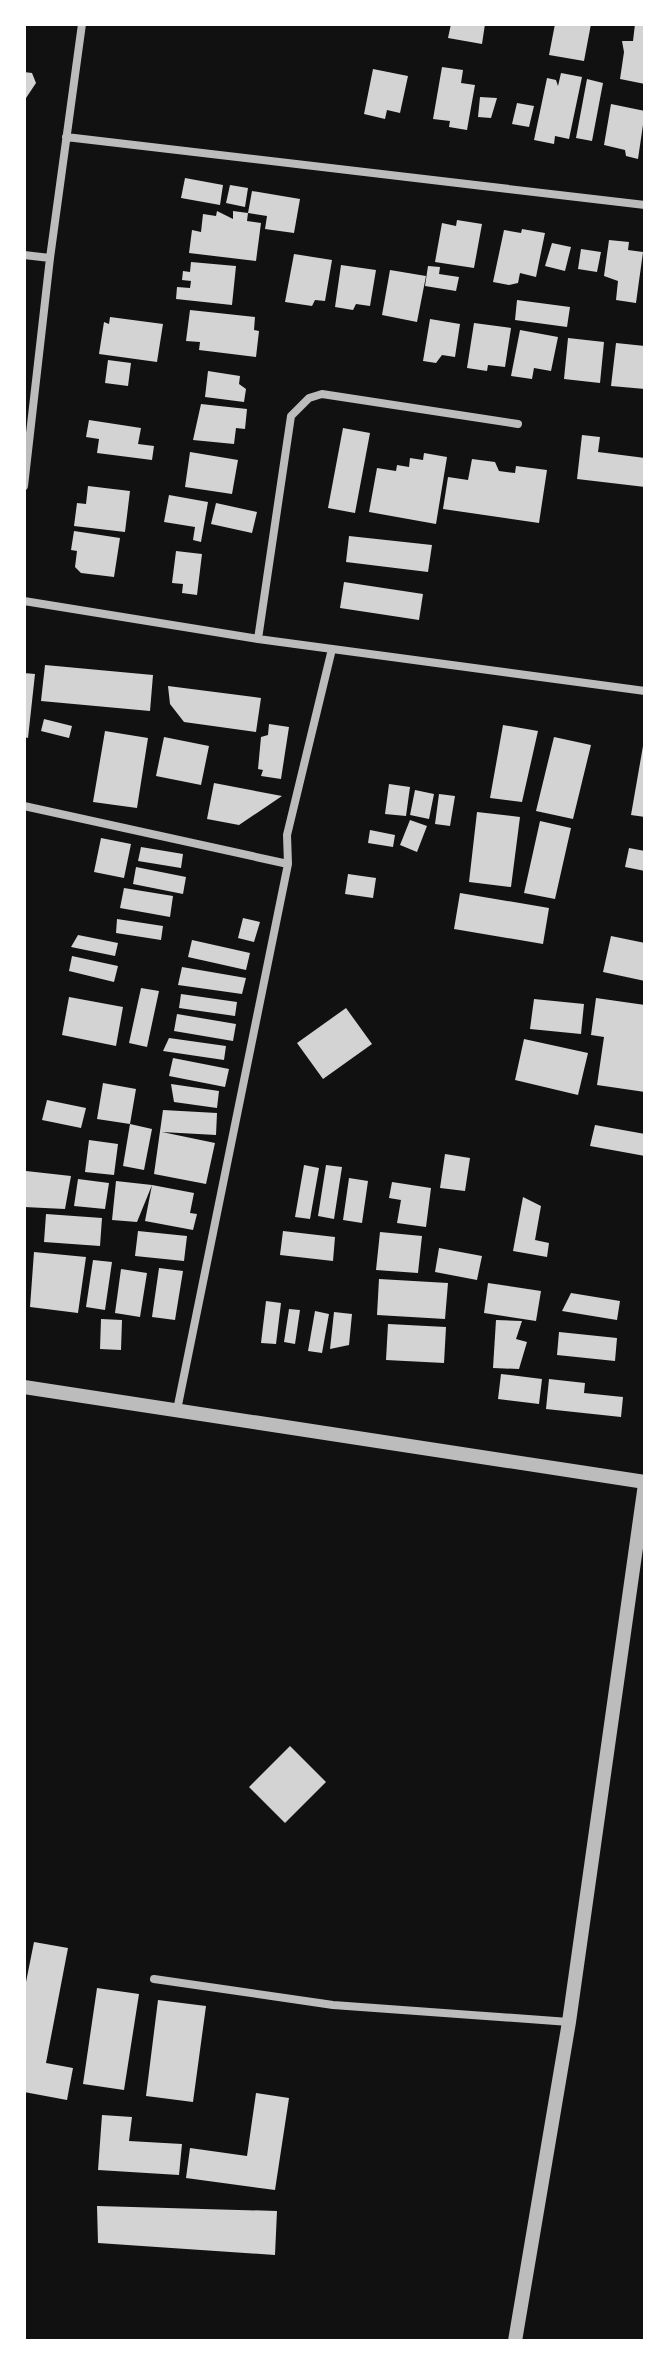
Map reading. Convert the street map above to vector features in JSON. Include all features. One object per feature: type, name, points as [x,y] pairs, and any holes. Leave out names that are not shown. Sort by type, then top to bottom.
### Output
[{"type":"street","points":[[24,486],[50,258],[82,24]]},
{"type":"street","points":[[66,137],[645,205]]},
{"type":"street","points":[[24,255],[50,258]]},
{"type":"street","points":[[258,639],[291,416],[298,407],[322,394],[518,424]]},
{"type":"street","points":[[24,601],[258,639],[645,691]]},
{"type":"street","points":[[177,1410],[288,864],[287,835],[332,649]]},
{"type":"street","points":[[24,806],[288,864]]},
{"type":"street","points":[[24,1387],[645,1483],[569,2022],[515,2341]]},
{"type":"street","points":[[154,1979],[333,2005],[569,2022]]},
{"type":"building","points":[[451,24],[485,24],[482,44],[448,38]]},
{"type":"building","points":[[555,24],[591,24],[584,61],[549,55]]},
{"type":"building","points":[[635,24],[645,24],[645,84],[620,79],[624,52],[622,41],[633,41]]},
{"type":"building","points":[[442,67],[463,70],[461,83],[475,85],[467,130],[449,127],[450,121],[433,119]]},
{"type":"building","points":[[373,69],[408,76],[400,113],[387,110],[385,119],[364,114]]},
{"type":"building","points":[[24,72],[32,73],[36,83],[24,101]]},
{"type":"building","points":[[561,73],[582,77],[569,139],[555,136],[554,144],[534,140],[547,78],[556,80],[558,86]]},
{"type":"building","points":[[587,79],[603,83],[592,141],[576,138]]},
{"type":"building","points":[[480,97],[497,98],[491,118],[478,117]]},
{"type":"building","points":[[517,103],[534,106],[529,127],[512,124]]},
{"type":"building","points":[[611,104],[645,111],[638,159],[626,156],[625,150],[604,145]]},
{"type":"building","points":[[185,178],[223,185],[220,205],[181,198]]},
{"type":"building","points":[[230,185],[248,188],[245,207],[226,203]]},
{"type":"building","points":[[252,191],[300,199],[294,233],[265,229],[267,216],[248,213]]},
{"type":"building","points":[[217,211],[233,219],[233,211],[248,213],[247,221],[261,223],[256,261],[189,253],[192,230],[201,232],[203,214],[216,216]]},
{"type":"building","points":[[457,220],[482,224],[474,268],[435,262],[442,223],[456,226]]},
{"type":"building","points":[[522,229],[545,233],[536,277],[520,273],[518,283],[493,282],[504,230],[521,233]]},
{"type":"building","points":[[609,240],[629,242],[628,250],[643,252],[636,303],[616,300],[618,281],[604,276]]},
{"type":"building","points":[[552,243],[571,247],[565,271],[545,266]]},
{"type":"building","points":[[581,249],[601,252],[597,272],[578,269]]},
{"type":"building","points":[[294,254],[332,260],[325,301],[315,300],[312,306],[285,302]]},
{"type":"building","points":[[191,262],[236,266],[232,305],[176,299],[177,287],[190,288],[191,281],[182,280],[183,271],[190,272]]},
{"type":"building","points":[[341,265],[376,270],[370,306],[356,304],[353,310],[335,307]]},
{"type":"building","points":[[428,266],[440,267],[439,274],[459,277],[456,291],[425,286]]},
{"type":"building","points":[[390,270],[426,276],[417,322],[382,315]]},
{"type":"building","points":[[517,300],[570,307],[567,327],[515,320]]},
{"type":"building","points":[[190,310],[255,317],[254,330],[259,331],[256,357],[199,350],[200,342],[186,341]]},
{"type":"building","points":[[110,317],[163,324],[157,362],[99,354],[104,322],[109,324]]},
{"type":"building","points":[[430,319],[460,324],[455,357],[442,355],[436,363],[423,361]]},
{"type":"building","points":[[474,323],[511,328],[505,367],[488,365],[487,371],[467,368]]},
{"type":"building","points":[[520,330],[558,337],[551,371],[534,368],[532,379],[511,376]]},
{"type":"building","points":[[568,338],[604,342],[600,383],[564,379]]},
{"type":"building","points":[[616,343],[645,346],[645,389],[611,386]]},
{"type":"building","points":[[108,360],[131,363],[128,386],[105,383]]},
{"type":"building","points":[[208,371],[240,376],[239,384],[246,389],[244,402],[205,397]]},
{"type":"building","points":[[201,404],[247,409],[245,429],[236,428],[234,444],[193,440]]},
{"type":"building","points":[[89,420],[141,428],[138,444],[154,446],[152,460],[97,453],[99,439],[86,437]]},
{"type":"building","points":[[343,428],[370,433],[355,513],[328,508]]},
{"type":"building","points":[[582,435],[600,437],[598,452],[645,458],[645,487],[577,479]]},
{"type":"building","points":[[190,452],[238,460],[232,494],[185,487]]},
{"type":"building","points":[[424,453],[447,457],[436,524],[369,512],[377,468],[396,471],[397,465],[409,467],[410,458],[423,460]]},
{"type":"building","points":[[472,459],[495,462],[499,471],[515,473],[516,466],[547,470],[539,523],[443,509],[448,477],[468,480]]},
{"type":"building","points":[[88,486],[130,491],[125,532],[74,526],[77,503],[86,504]]},
{"type":"building","points":[[169,495],[208,502],[201,542],[193,540],[195,527],[164,522]]},
{"type":"building","points":[[216,503],[257,512],[252,533],[211,524]]},
{"type":"building","points":[[74,531],[120,538],[114,577],[81,573],[75,567],[77,551],[71,550]]},
{"type":"building","points":[[349,536],[432,545],[428,572],[346,562]]},
{"type":"building","points":[[176,551],[202,554],[197,595],[182,593],[183,584],[172,583]]},
{"type":"building","points":[[344,582],[423,594],[419,620],[340,608]]},
{"type":"building","points":[[45,665],[153,675],[150,711],[41,701]]},
{"type":"building","points":[[24,673],[35,674],[28,738],[24,737]]},
{"type":"building","points":[[168,686],[261,698],[256,732],[184,722],[170,704]]},
{"type":"building","points":[[44,719],[72,726],[69,738],[41,731]]},
{"type":"building","points":[[269,724],[289,727],[281,779],[261,776],[263,770],[258,769],[261,737],[268,735]]},
{"type":"building","points":[[503,725],[538,731],[522,802],[490,798]]},
{"type":"building","points":[[105,731],[148,738],[137,808],[93,802]]},
{"type":"building","points":[[164,737],[209,746],[201,785],[156,776]]},
{"type":"building","points":[[554,737],[591,745],[573,819],[536,811]]},
{"type":"building","points":[[645,746],[645,817],[631,815]]},
{"type":"building","points":[[214,783],[282,796],[239,825],[207,819]]},
{"type":"building","points":[[389,784],[410,787],[406,816],[385,814]]},
{"type":"building","points":[[415,790],[434,794],[429,819],[410,815]]},
{"type":"building","points":[[439,794],[455,796],[450,826],[435,824]]},
{"type":"building","points":[[477,812],[520,817],[511,887],[469,882]]},
{"type":"building","points":[[410,820],[427,826],[417,852],[400,845]]},
{"type":"building","points":[[540,821],[571,828],[555,899],[524,893]]},
{"type":"building","points":[[370,830],[395,835],[393,847],[368,843]]},
{"type":"building","points":[[101,838],[131,844],[124,878],[94,872]]},
{"type":"building","points":[[141,847],[183,854],[181,868],[138,861]]},
{"type":"building","points":[[629,848],[645,851],[645,871],[625,867]]},
{"type":"building","points":[[136,867],[186,877],[183,894],[133,884]]},
{"type":"building","points":[[348,874],[376,878],[373,898],[345,894]]},
{"type":"building","points":[[124,888],[173,896],[170,917],[120,908]]},
{"type":"building","points":[[460,893],[549,908],[543,944],[454,929]]},
{"type":"building","points":[[243,918],[260,922],[254,942],[238,938]]},
{"type":"building","points":[[117,919],[163,926],[161,940],[116,933]]},
{"type":"building","points":[[78,935],[118,943],[115,956],[71,947]]},
{"type":"building","points":[[611,936],[645,943],[645,981],[603,972]]},
{"type":"building","points":[[192,940],[250,953],[246,970],[188,957]]},
{"type":"building","points":[[72,956],[118,966],[114,982],[69,971]]},
{"type":"building","points":[[182,967],[246,978],[242,994],[178,985]]},
{"type":"building","points":[[141,988],[159,991],[147,1047],[129,1043]]},
{"type":"building","points":[[181,994],[237,1002],[235,1016],[179,1008]]},
{"type":"building","points":[[69,997],[123,1007],[116,1046],[62,1035]]},
{"type":"building","points":[[596,998],[645,1005],[645,1092],[597,1085],[604,1037],[591,1035]]},
{"type":"building","points":[[534,999],[584,1004],[581,1034],[530,1029]]},
{"type":"building","points":[[346,1008],[372,1044],[323,1079],[297,1043]]},
{"type":"building","points":[[177,1014],[236,1024],[233,1041],[174,1031]]},
{"type":"building","points":[[169,1038],[226,1046],[224,1060],[163,1051]]},
{"type":"building","points":[[524,1039],[588,1053],[578,1095],[515,1080]]},
{"type":"building","points":[[173,1058],[229,1069],[225,1087],[169,1076]]},
{"type":"building","points":[[103,1083],[136,1089],[130,1124],[97,1119]]},
{"type":"building","points":[[171,1084],[219,1091],[217,1108],[174,1102]]},
{"type":"building","points":[[47,1100],[86,1108],[81,1128],[42,1120]]},
{"type":"building","points":[[163,1110],[217,1113],[216,1135],[162,1132],[215,1143],[206,1184],[154,1174]]},
{"type":"building","points":[[130,1124],[152,1129],[144,1170],[123,1166]]},
{"type":"building","points":[[595,1125],[645,1134],[645,1156],[590,1146]]},
{"type":"building","points":[[89,1140],[118,1144],[114,1175],[85,1172]]},
{"type":"building","points":[[445,1154],[470,1158],[465,1191],[440,1188]]},
{"type":"building","points":[[304,1165],[319,1168],[310,1219],[295,1217]]},
{"type":"building","points":[[326,1165],[342,1167],[334,1219],[318,1216]]},
{"type":"building","points":[[26,1171],[71,1176],[65,1209],[24,1207]]},
{"type":"building","points":[[349,1178],[368,1181],[362,1223],[343,1220]]},
{"type":"building","points":[[78,1179],[109,1183],[105,1209],[74,1206]]},
{"type":"building","points":[[116,1181],[152,1185],[137,1222],[112,1220]]},
{"type":"building","points":[[392,1182],[431,1188],[426,1227],[397,1223],[401,1200],[389,1198]]},
{"type":"building","points":[[152,1185],[194,1193],[190,1213],[197,1214],[193,1230],[145,1221]]},
{"type":"building","points":[[523,1197],[541,1206],[535,1240],[549,1243],[547,1257],[513,1251]]},
{"type":"building","points":[[46,1214],[102,1218],[100,1246],[44,1242]]},
{"type":"building","points":[[138,1231],[187,1236],[184,1261],[135,1256]]},
{"type":"building","points":[[283,1231],[335,1237],[333,1261],[280,1255]]},
{"type":"building","points":[[380,1232],[422,1236],[418,1273],[376,1270]]},
{"type":"building","points":[[439,1248],[482,1256],[477,1280],[435,1272]]},
{"type":"building","points":[[34,1252],[86,1257],[78,1313],[30,1307]]},
{"type":"building","points":[[93,1260],[112,1262],[105,1310],[86,1307]]},
{"type":"building","points":[[159,1268],[183,1271],[175,1320],[152,1317]]},
{"type":"building","points":[[121,1269],[147,1273],[140,1317],[115,1313]]},
{"type":"building","points":[[379,1279],[448,1283],[445,1319],[377,1315]]},
{"type":"building","points":[[488,1283],[541,1291],[536,1321],[484,1313]]},
{"type":"building","points":[[571,1293],[620,1301],[617,1320],[562,1311]]},
{"type":"building","points":[[266,1301],[281,1303],[276,1344],[261,1343]]},
{"type":"building","points":[[289,1309],[300,1310],[295,1344],[284,1342]]},
{"type":"building","points":[[315,1311],[329,1314],[322,1353],[308,1351]]},
{"type":"building","points":[[334,1312],[352,1314],[349,1345],[330,1349]]},
{"type":"building","points":[[101,1319],[122,1320],[121,1350],[100,1349]]},
{"type":"building","points":[[496,1320],[522,1321],[516,1339],[527,1342],[519,1369],[493,1368]]},
{"type":"building","points":[[388,1324],[446,1327],[444,1363],[386,1360]]},
{"type":"building","points":[[559,1332],[617,1338],[615,1361],[557,1355]]},
{"type":"building","points":[[501,1374],[542,1379],[539,1404],[498,1399]]},
{"type":"building","points":[[549,1379],[585,1383],[584,1393],[623,1397],[621,1417],[546,1409]]},
{"type":"building","points":[[290,1746],[326,1782],[285,1823],[249,1787]]},
{"type":"building","points":[[34,1942],[68,1948],[46,2063],[73,2068],[67,2100],[24,2092],[24,1992]]},
{"type":"building","points":[[97,1988],[139,1994],[124,2090],[83,2084]]},
{"type":"building","points":[[158,2000],[206,2006],[193,2102],[146,2096]]},
{"type":"building","points":[[256,2093],[289,2098],[275,2190],[186,2178],[190,2148],[247,2156]]},
{"type":"building","points":[[102,2115],[132,2117],[129,2141],[182,2144],[179,2175],[98,2170]]},
{"type":"building","points":[[97,2206],[277,2211],[275,2255],[98,2243]]}]
